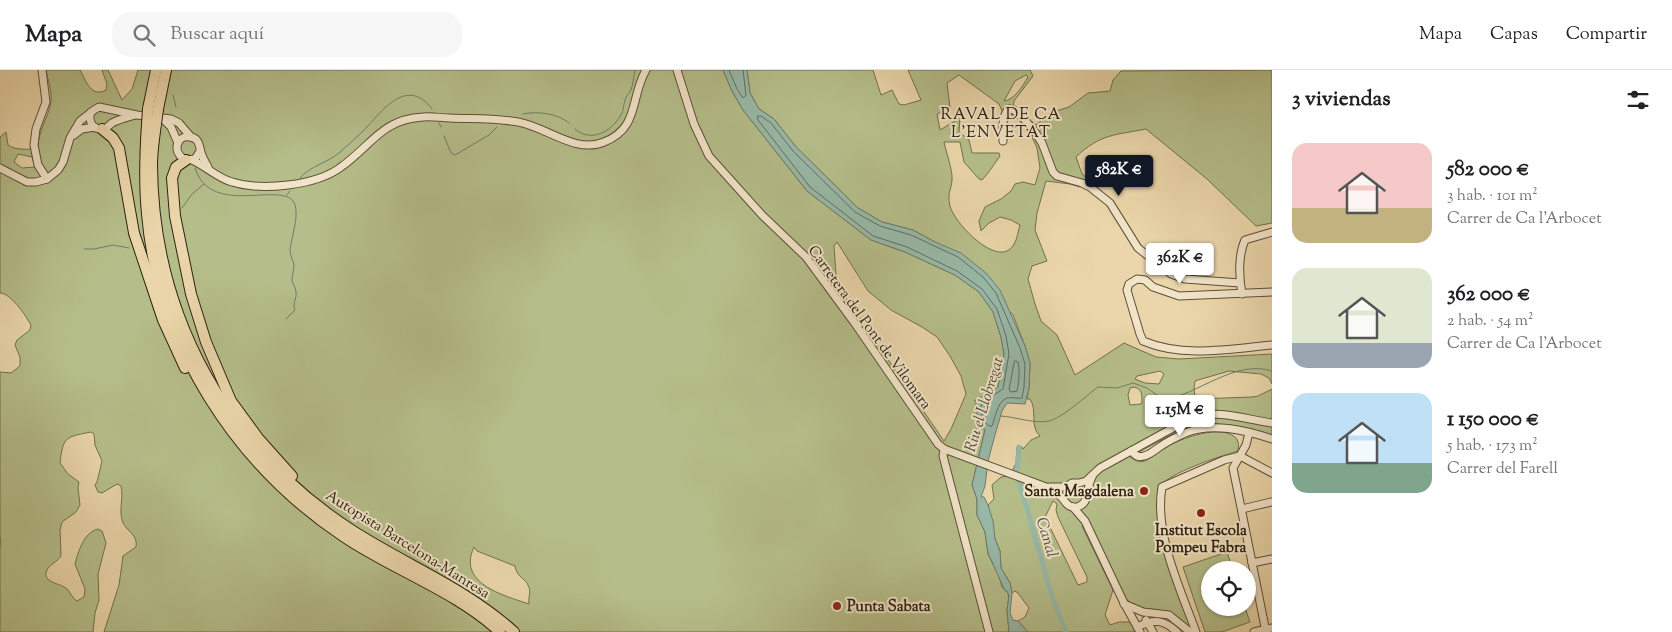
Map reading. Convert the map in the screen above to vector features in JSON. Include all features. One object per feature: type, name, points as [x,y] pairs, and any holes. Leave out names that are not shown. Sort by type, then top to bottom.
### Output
[{"type":"highway","name":"Autopista Barcelona-Manresa","points":[[156,70],[152,164],[155,216],[159,240],[172,297],[199,362],[218,396],[242,432],[287,481],[315,504],[354,532],[466,596],[514,632]]},
{"type":"highway","name":"Autopista Barcelona-Manresa","points":[[166,70],[154,117],[144,169],[147,216],[153,254],[170,316],[187,358],[210,400],[243,447],[280,487],[343,536],[472,610],[500,632]]},
{"type":"highway","points":[[102,127],[113,138],[119,148],[134,233],[163,320],[180,360],[202,397],[241,450],[268,479],[280,487]]},
{"type":"highway","points":[[189,160],[176,167],[172,178],[175,216],[191,294],[206,342],[231,401],[258,438],[315,504]]},
{"type":"street","points":[[42,70],[46,102],[36,129],[34,145],[38,165],[48,179]]},
{"type":"street","points":[[191,137],[183,138],[178,143],[176,149],[181,158],[209,169],[230,182],[245,185],[311,182],[331,174],[342,167],[389,126],[410,118],[492,119],[516,122],[550,133],[569,142],[582,145],[602,143],[625,128],[633,111],[646,70]]},
{"type":"street","name":"Carretera del Pont de Vilomara","points":[[677,70],[694,124],[709,156],[762,215],[806,258],[856,325],[933,438],[946,450]]},
{"type":"street","points":[[0,168],[27,182],[48,179],[58,170],[63,162],[70,138],[80,121],[100,107],[137,115],[171,118],[179,123],[198,142],[200,151],[209,169]]},
{"type":"street","points":[[1003,141],[1005,112],[1009,109],[1014,110],[1024,119],[1042,143],[1053,172],[1057,176],[1090,187],[1110,203],[1138,248],[1172,274],[1185,279],[1240,283]]},
{"type":"street","points":[[102,127],[112,116],[108,110]]},
{"type":"street","points":[[92,112],[90,120],[102,127]]},
{"type":"street","points":[[70,138],[82,129],[102,127],[137,115]]},
{"type":"street","points":[[154,117],[171,127],[178,143]]},
{"type":"street","points":[[189,160],[197,157],[200,151]]},
{"type":"street","points":[[1242,294],[1240,283],[1242,247],[1245,240],[1272,232]]},
{"type":"street","points":[[1272,292],[1179,296],[1153,287],[1144,280],[1137,279],[1129,284],[1127,290],[1143,341],[1171,350],[1204,351],[1272,345]]},
{"type":"street","points":[[1177,632],[1168,624],[1156,621],[1147,622],[1138,630],[1085,521],[1083,514],[1088,483],[1100,468],[1191,418],[1215,413],[1272,423]]},
{"type":"street","points":[[1131,451],[1137,456],[1145,456],[1175,438],[1204,428],[1219,427],[1256,434],[1272,440]]},
{"type":"street","points":[[1249,433],[1246,445],[1233,468],[1252,561]]},
{"type":"street","points":[[989,632],[943,456],[946,450],[1046,487],[1073,507],[1085,521]]},
{"type":"street","points":[[1196,632],[1165,544],[1160,500],[1162,487],[1224,460],[1240,456],[1272,473]]},
{"type":"street","points":[[1063,499],[1066,487],[1072,483],[1079,483],[1092,477]]},
{"type":"street","points":[[1079,483],[1087,492]]},
{"type":"street","points":[[1046,487],[1066,487]]},
{"type":"street","points":[[1242,509],[1272,503]]},
{"type":"street","points":[[1073,507],[1084,504]]},
{"type":"street","points":[[1256,562],[1272,559]]},
{"type":"street","points":[[1254,632],[1268,630],[1256,580]]},
{"type":"street","points":[[1124,603],[1143,612],[1169,615],[1190,632]]},
{"type":"street","points":[[1132,618],[1143,612]]},
{"type":"street","points":[[1143,612],[1153,632]]},
{"type":"green space","points":[[46,70],[80,70],[90,87],[96,92],[101,92],[106,90],[107,84],[102,70],[108,70],[122,100],[132,89],[138,70],[723,70],[743,110],[807,191],[871,240],[905,252],[955,275],[979,292],[993,312],[1004,354],[998,387],[984,396],[975,405],[975,411],[985,430],[972,485],[977,499],[977,515],[985,532],[988,554],[999,576],[1002,587],[1009,596],[1007,610],[1009,632],[104,632],[119,585],[123,556],[136,547],[136,539],[123,523],[121,486],[117,484],[102,493],[98,492],[95,485],[102,461],[95,445],[94,434],[91,432],[71,437],[64,443],[62,448],[60,463],[68,474],[79,482],[80,505],[76,512],[62,522],[60,530],[61,556],[48,568],[46,574],[49,580],[67,589],[77,601],[84,597],[85,589],[75,564],[76,559],[85,538],[93,531],[98,529],[102,531],[106,543],[98,574],[99,600],[95,613],[93,632],[0,632],[0,372],[11,373],[20,366],[20,357],[15,345],[17,340],[30,330],[31,325],[13,301],[0,293],[0,137],[6,132],[8,145],[14,148],[38,148],[38,142],[51,102]],"holes":[[[18,154],[32,157],[35,167],[22,168],[14,162]],[[837,242],[868,291],[891,310],[937,337],[950,356],[961,376],[966,394],[944,441],[841,291],[836,274],[834,246]],[[474,547],[477,551],[515,566],[517,573],[529,587],[529,604],[495,592],[485,586],[472,570],[470,559]]]},
{"type":"green space","points":[[747,70],[873,70],[881,95],[892,90],[899,104],[904,105],[921,100],[908,70],[1030,70],[1033,76],[1014,101],[1013,107],[1036,125],[1050,113],[1069,107],[1088,93],[1110,91],[1113,80],[1121,71],[1272,70],[1272,223],[1256,226],[1207,179],[1146,129],[1117,134],[1085,149],[1076,157],[1082,174],[1087,178],[1080,187],[1046,181],[1037,213],[1035,230],[1047,261],[1032,266],[1028,279],[1041,321],[1057,335],[1075,375],[1124,343],[1156,357],[1179,359],[1272,354],[1272,384],[1269,378],[1261,374],[1229,371],[1195,381],[1194,389],[1195,396],[1198,399],[1252,397],[1272,389],[1272,435],[1251,429],[1205,422],[1180,430],[1130,457],[1143,462],[1174,443],[1207,433],[1227,433],[1235,437],[1238,442],[1238,451],[1207,461],[1173,476],[1158,488],[1163,543],[1193,632],[1174,615],[1136,606],[1126,599],[1089,523],[1082,526],[1113,590],[1105,615],[1110,625],[1119,622],[1130,622],[1136,632],[1028,632],[1018,621],[1025,617],[1029,608],[1018,593],[1015,591],[1012,593],[1010,583],[1001,568],[1000,551],[995,539],[988,505],[994,499],[992,485],[1001,477],[1010,476],[1016,463],[1017,447],[1022,447],[1023,449],[1031,440],[1040,436],[1035,428],[1032,404],[1030,399],[1027,399],[1030,363],[1013,315],[935,242],[913,230],[882,222],[858,208],[796,147],[774,119],[759,109],[750,93]],"holes":[[[959,75],[999,104],[1003,113],[1016,116],[1031,135],[1037,148],[1040,168],[1035,185],[1023,182],[1015,184],[1011,191],[1001,199],[985,207],[979,221],[981,231],[989,223],[1000,217],[1020,225],[1015,243],[1007,251],[991,250],[973,238],[958,221],[950,206],[949,195],[952,176],[944,142],[960,142],[964,162],[982,180],[1000,156],[999,153],[972,153],[969,140],[959,132],[960,118],[940,130],[937,114],[950,108],[947,83]],[[1026,75],[1028,77],[1015,95],[1004,101],[1015,81]],[[1160,371],[1164,374],[1159,384],[1145,383],[1135,379],[1137,376]],[[1130,388],[1139,389],[1142,394],[1141,404],[1130,405],[1128,395]],[[1053,501],[1057,504],[1058,517],[1087,577],[1087,582],[1078,585],[1045,517]]]},
{"type":"green space","points":[[1227,552],[1230,561],[1201,561],[1201,616],[1248,616],[1250,622],[1222,632],[1205,632],[1183,567]]},
{"type":"water","name":"Riu el Llobregat","points":[[723,70],[747,70],[750,93],[759,109],[774,119],[796,147],[858,208],[882,222],[913,230],[961,253],[986,273],[1000,290],[1025,346],[1030,363],[1029,388],[1025,404],[1007,403],[1002,411],[988,461],[985,486],[981,497],[984,497],[988,505],[993,521],[995,539],[1000,551],[1001,568],[1010,583],[1012,593],[1010,613],[1013,620],[1018,621],[1028,632],[1009,632],[1007,610],[1009,596],[988,553],[985,532],[977,515],[977,499],[972,485],[985,430],[976,419],[978,415],[975,405],[977,401],[974,401],[998,387],[1004,354],[993,312],[979,292],[955,275],[905,252],[871,240],[807,191],[743,110]]},
{"type":"waterway","points":[[575,129],[581,133],[594,135],[600,134],[612,126],[622,113],[625,99],[631,90],[635,70]]},
{"type":"waterway","points":[[173,95],[176,107]]},
{"type":"waterway","points":[[300,178],[309,170],[339,153],[397,99],[405,96],[414,96],[423,100],[432,109]]},
{"type":"waterway","points":[[523,114],[547,114],[559,117],[569,123]]},
{"type":"waterway","points":[[439,123],[441,127]]},
{"type":"waterway","points":[[444,136],[451,153],[455,155],[489,135],[497,127]]},
{"type":"waterway","points":[[195,168],[203,183],[215,191],[229,195],[285,196],[293,201],[296,218],[290,254],[294,265],[292,281],[296,294],[295,310],[286,319]]},
{"type":"waterway","points":[[182,208],[192,194],[204,184]]},
{"type":"waterway","points":[[287,195],[290,191]]},
{"type":"waterway","points":[[84,249],[113,245],[129,248]]},
{"type":"waterway","points":[[1001,416],[1043,422],[1054,419],[1067,411],[1098,387],[1117,388],[1133,383],[1147,388],[1164,400],[1177,397],[1231,373],[1258,369],[1272,371]]},
{"type":"waterway","name":"Canal","points":[[1019,447],[1017,471],[1020,484],[1053,600],[1066,632]]},
{"type":"place","name":"Santa Magdalena","points":[[1144,491]]},
{"type":"place","name":"Institut Escola Pompeu Fabra","points":[[1201,513]]},
{"type":"place","name":"Punta Sabata","points":[[837,606]]},
{"type":"district","name":"RAVAL DE CA L'ENVETAT","points":[[1001,122]]}]
